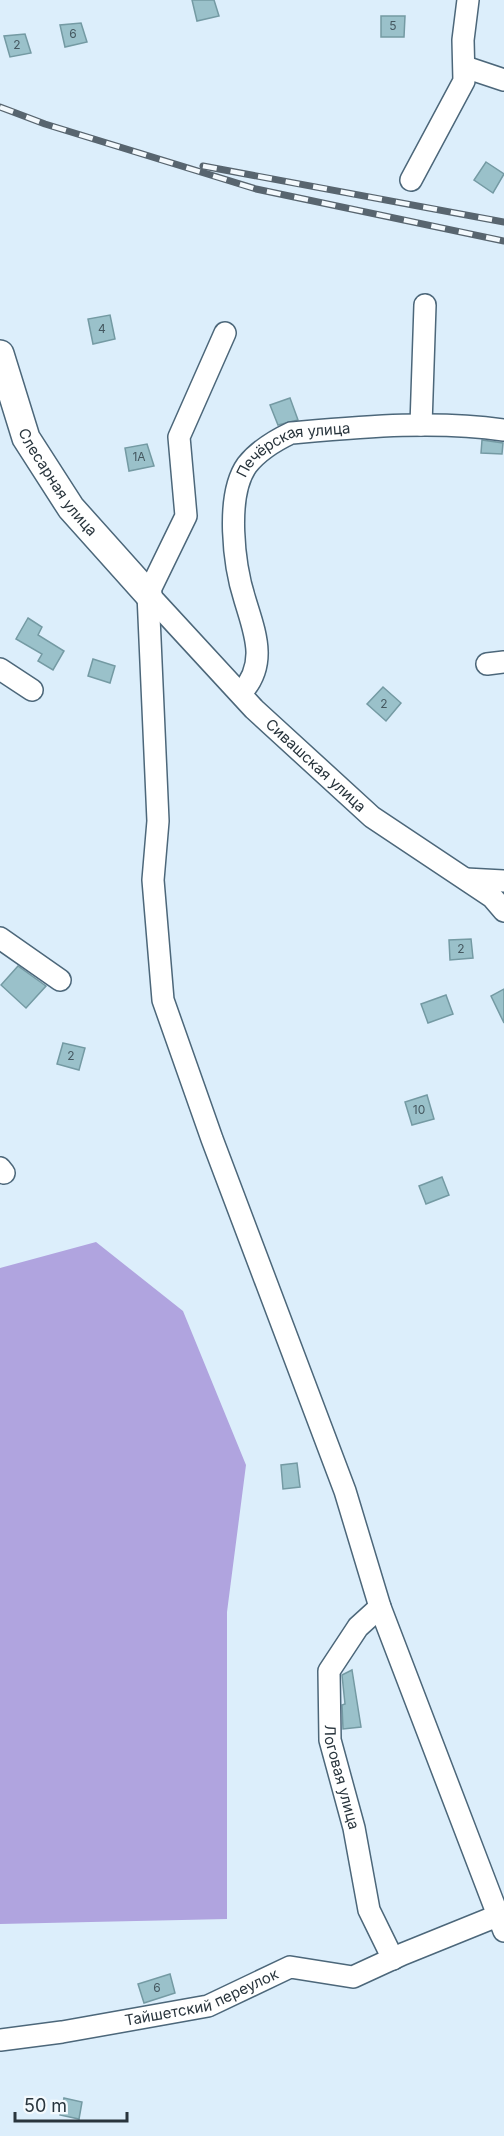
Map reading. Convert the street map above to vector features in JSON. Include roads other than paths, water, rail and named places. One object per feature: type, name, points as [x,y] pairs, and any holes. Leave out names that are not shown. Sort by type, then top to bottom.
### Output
[{"type":"main road","name":"Слесарная улица","points":[[0,354],[26,438],[71,508],[148,594]]},
{"type":"street","points":[[411,180],[464,81],[463,40],[468,0]]},
{"type":"street","points":[[465,67],[504,80]]},
{"type":"street","points":[[421,425],[425,305]]},
{"type":"street","points":[[225,333],[178,437],[186,516],[148,594],[158,821],[153,880],[163,1000],[345,1491],[380,1607],[501,1924]]},
{"type":"street","name":"Печёрская улица","points":[[241,693],[250,684],[259,654],[258,638],[237,567],[233,525],[238,487],[246,467],[273,441],[291,433],[421,425],[476,426],[504,430]]},
{"type":"street","name":"Сивашская улица","points":[[148,594],[241,693],[372,817],[492,897],[504,911]]},
{"type":"street","points":[[0,669],[32,690]]},
{"type":"street","points":[[466,879],[504,881]]},
{"type":"street","points":[[0,938],[60,980]]},
{"type":"street","name":"Логовая улица","points":[[380,1607],[358,1627],[329,1671],[330,1740],[354,1828],[369,1910],[393,1959]]},
{"type":"street","name":"Тайшетский переулок","points":[[0,2040],[62,2032],[208,2006],[290,1967],[353,1977],[393,1959],[501,1924]]},
{"type":"railway","points":[[0,107],[45,124],[256,189],[504,241]]},
{"type":"railway","points":[[203,166],[504,222]]}]
